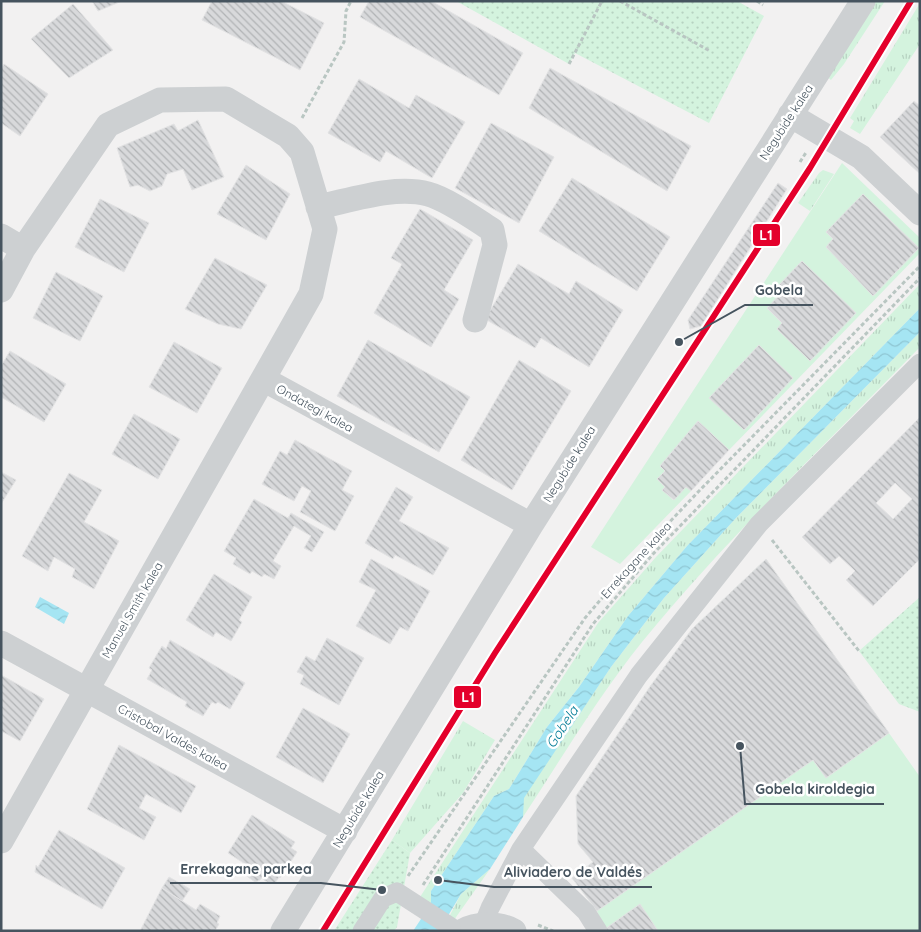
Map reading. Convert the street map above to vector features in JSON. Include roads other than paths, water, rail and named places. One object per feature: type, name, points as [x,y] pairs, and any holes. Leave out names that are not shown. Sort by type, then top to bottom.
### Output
[{"type":"street","name":"Negubide kalea","points":[[283,931],[531,525],[863,1]]},
{"type":"street","name":"Ondategi kalea","points":[[1,290],[23,249],[108,125],[160,100],[226,99],[290,139],[302,152],[325,229],[311,294],[263,379],[531,525]]},
{"type":"street","points":[[790,115],[861,157],[920,213]]},
{"type":"street","points":[[318,207],[402,191],[429,194],[464,211],[492,230],[495,245],[475,320]]},
{"type":"street","points":[[1,236],[23,249]]},
{"type":"street","points":[[464,928],[490,908],[521,849],[638,675],[759,524],[920,364]]},
{"type":"street","name":"Manuel Smith kalea","points":[[1,841],[263,379]]},
{"type":"street","name":"Cristobal Valdes kalea","points":[[1,643],[345,831]]},
{"type":"street","points":[[521,849],[586,912],[598,931]]},
{"type":"street","points":[[362,931],[383,898],[397,892],[464,928],[509,928],[514,931]]},
{"type":"water","points":[[920,308],[920,332],[735,519],[664,598],[611,667],[524,798],[523,817],[490,869],[461,894],[439,931],[413,931],[431,904],[431,891],[494,796],[509,789],[547,727],[579,687],[628,616],[687,546]]},
{"type":"water","points":[[40,597],[69,613],[64,624],[35,607]]},
{"type":"place","name":"Gobela","points":[[679,342]]},
{"type":"place","name":"Gobela kiroldegia","points":[[740,746]]},
{"type":"place","name":"Aliviadero de Valdés","points":[[438,880]]},
{"type":"place","name":"Errekagane parkea","points":[[382,890]]}]
